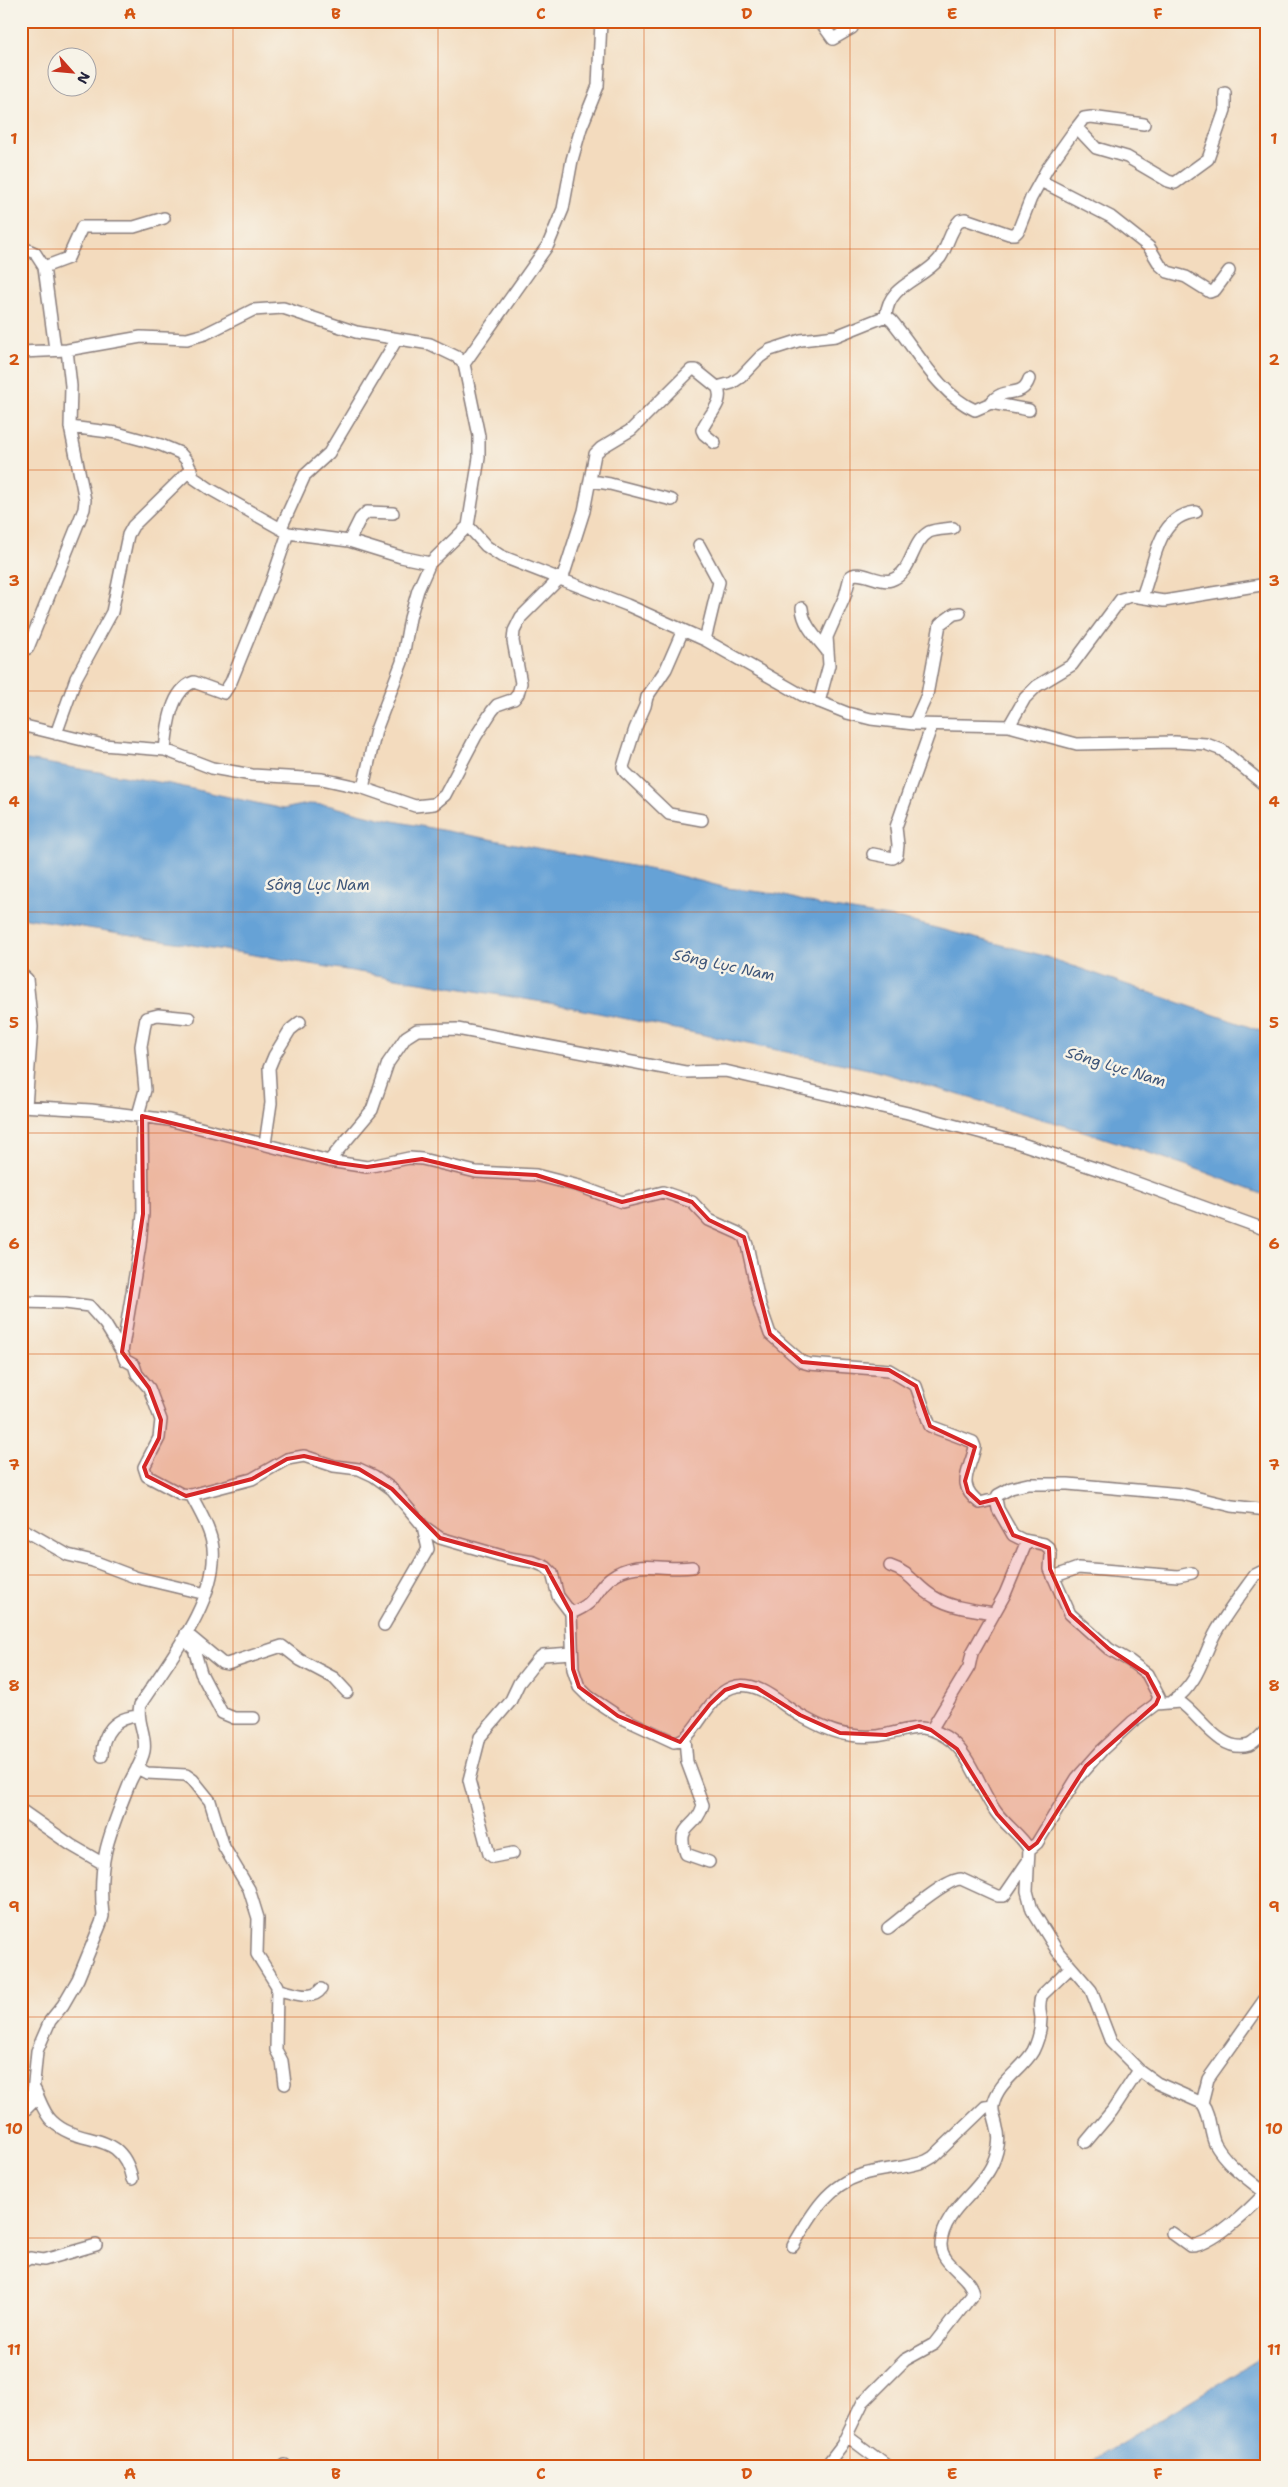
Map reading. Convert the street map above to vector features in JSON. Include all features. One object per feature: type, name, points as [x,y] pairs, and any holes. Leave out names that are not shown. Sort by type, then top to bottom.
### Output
[{"type":"street","points":[[464,364],[548,245],[557,225],[563,209],[576,144],[598,86],[601,21]]},
{"type":"street","points":[[820,21],[833,38],[852,28]]},
{"type":"street","points":[[1074,131],[1080,131],[1096,148],[1127,157],[1168,181],[1175,183],[1208,158],[1225,110],[1225,92]]},
{"type":"street","points":[[886,316],[886,306],[892,296],[940,257],[960,220],[965,219],[1015,234],[1018,231],[1031,198],[1047,169],[1084,118],[1091,117],[1144,124]]},
{"type":"street","points":[[1041,181],[1111,218],[1149,248],[1160,265],[1168,272],[1186,277],[1210,292],[1215,290],[1228,271]]},
{"type":"street","points":[[44,267],[68,258],[82,227],[134,228],[164,218]]},
{"type":"street","points":[[21,247],[35,252],[44,267],[55,349]]},
{"type":"street","points":[[21,352],[55,349],[67,350],[141,337],[187,339],[205,334],[253,310],[283,308],[356,332],[430,344],[447,351],[464,364],[479,436],[479,458],[468,526],[430,563],[418,590],[410,618],[402,662],[376,730],[363,788]]},
{"type":"street","points":[[717,387],[742,377],[760,357],[770,350],[801,340],[836,336],[886,316]]},
{"type":"street","points":[[886,316],[944,386],[966,406],[976,410],[991,402],[995,396],[1003,392],[1022,390],[1026,388],[1028,379]]},
{"type":"street","points":[[165,750],[168,721],[173,706],[183,690],[194,682],[224,692],[231,682],[271,583],[284,531],[305,475],[329,453],[397,339]]},
{"type":"street","points":[[21,651],[28,648],[84,509],[85,500],[70,427],[71,386],[67,350]]},
{"type":"street","points":[[21,725],[103,745],[165,750],[212,768],[252,775],[322,779],[363,788],[415,806],[434,804],[440,801],[492,711],[497,706],[514,699],[518,694],[522,683],[512,641],[514,631],[521,617],[560,580],[584,512],[592,481],[592,465],[595,454],[601,448],[631,430],[691,370],[696,370],[717,387],[720,393],[720,399],[702,430],[715,444]]},
{"type":"street","points":[[991,402],[1029,410]]},
{"type":"street","points":[[70,427],[117,433],[161,445],[180,453],[194,478],[284,531],[348,541],[401,557],[430,563]]},
{"type":"street","points":[[56,734],[76,678],[112,612],[128,535],[133,526],[191,470]]},
{"type":"street","points":[[592,481],[672,500]]},
{"type":"street","points":[[348,541],[360,519],[367,512],[393,512]]},
{"type":"street","points":[[1142,596],[1165,531],[1182,515],[1196,512]]},
{"type":"street","points":[[468,526],[486,546],[501,556],[627,605],[705,640],[765,675],[819,702],[872,719],[914,724],[1009,726],[1077,744],[1175,742],[1206,744],[1222,750],[1267,787]]},
{"type":"street","points":[[819,702],[829,665],[827,637],[841,606],[852,574],[888,581],[900,577],[924,536],[930,531],[952,528]]},
{"type":"street","points":[[699,545],[719,582],[705,640]]},
{"type":"street","points":[[1009,726],[1025,698],[1038,686],[1072,665],[1121,599],[1142,596],[1164,600],[1267,584]]},
{"type":"street","points":[[802,608],[802,617],[806,624],[828,652]]},
{"type":"street","points":[[914,724],[927,695],[940,624],[954,614],[960,613]]},
{"type":"street","points":[[683,630],[666,669],[647,697],[623,767],[625,772],[669,814],[702,820]]},
{"type":"street","points":[[873,854],[893,858],[897,855],[896,826],[932,724]]},
{"type":"street","points":[[21,974],[27,979],[32,1027],[24,1106],[91,1110],[189,1124],[329,1161],[367,1167],[409,1158],[422,1159],[476,1172],[536,1175],[578,1186],[622,1202],[663,1192],[692,1202],[709,1220],[744,1237],[748,1244],[760,1305],[770,1334],[802,1362],[890,1370],[916,1386],[930,1426],[973,1442],[975,1447],[964,1481],[968,1492],[980,1503],[996,1499]]},
{"type":"street","points":[[122,1352],[140,1245],[143,1214],[140,1116],[145,1090],[140,1046],[146,1018],[158,1015],[189,1018]]},
{"type":"street","points":[[265,1144],[271,1103],[269,1068],[290,1030],[300,1022]]},
{"type":"street","points":[[329,1161],[372,1110],[388,1063],[406,1037],[416,1030],[457,1029],[685,1072],[725,1071],[908,1112],[1016,1142],[1116,1175],[1267,1230]]},
{"type":"street","points":[[21,1302],[65,1303],[89,1306],[105,1324],[126,1360],[134,1365],[148,1388],[161,1420],[158,1438],[146,1461],[144,1471],[147,1476],[160,1485],[181,1494],[191,1495],[252,1479],[287,1459],[304,1456],[334,1466],[359,1469],[374,1476],[392,1489],[423,1526],[440,1538],[509,1558],[540,1564],[552,1573],[558,1596],[571,1612],[572,1653],[577,1682],[588,1696],[618,1716],[674,1742],[685,1739],[710,1704],[725,1690],[740,1686],[757,1688],[800,1715],[840,1733],[851,1735],[886,1735],[919,1726],[946,1737],[957,1749],[997,1814],[1029,1855],[1027,1891],[1032,1910],[1047,1936],[1070,1968],[1091,1990],[1111,2042],[1139,2070],[1157,2082],[1202,2103],[1210,2119],[1216,2145],[1227,2161],[1266,2192],[1253,2206],[1220,2233],[1199,2245],[1190,2246],[1172,2234]]},
{"type":"street","points":[[1156,1704],[1159,1697],[1147,1674],[1130,1661],[1109,1649],[1070,1614],[1050,1569],[1051,1555],[1049,1548],[1044,1544],[1013,1536],[1008,1530],[996,1499],[998,1494],[1010,1488],[1028,1484],[1068,1484],[1182,1494],[1232,1506],[1267,1510]]},
{"type":"street","points":[[21,2114],[32,2103],[38,2051],[50,2021],[63,2005],[78,1979],[101,1923],[102,1863],[107,1839],[145,1747],[139,1716],[140,1705],[185,1636],[206,1594],[212,1577],[213,1547],[209,1532],[191,1495]]},
{"type":"street","points":[[384,1626],[428,1549],[423,1526]]},
{"type":"street","points":[[21,1528],[68,1555],[93,1561],[135,1578],[206,1594]]},
{"type":"street","points":[[932,1730],[966,1674],[972,1653],[994,1613],[1027,1541]]},
{"type":"street","points":[[571,1612],[592,1602],[610,1578],[630,1567],[651,1565],[674,1569],[692,1567]]},
{"type":"street","points":[[890,1566],[904,1571],[935,1598],[964,1608],[994,1613]]},
{"type":"street","points":[[1053,1577],[1078,1568],[1178,1576],[1192,1573]]},
{"type":"street","points":[[1173,1701],[1194,1681],[1202,1667],[1209,1642],[1254,1575],[1261,1572],[1267,1573]]},
{"type":"street","points":[[185,1636],[218,1660],[227,1664],[282,1646],[300,1660],[334,1678],[347,1692]]},
{"type":"street","points":[[185,1636],[194,1649],[201,1674],[222,1713],[228,1717],[254,1718]]},
{"type":"street","points":[[512,1854],[493,1857],[489,1854],[469,1780],[474,1752],[485,1730],[510,1702],[519,1683],[538,1658],[542,1655],[572,1653]]},
{"type":"street","points":[[888,1928],[941,1886],[956,1879],[961,1879],[998,1896],[1004,1896],[1086,1766],[1132,1722],[1156,1704],[1173,1701],[1186,1706],[1216,1736],[1238,1746],[1250,1744],[1267,1729]]},
{"type":"street","points":[[102,1756],[103,1740],[108,1731],[120,1720],[139,1716]]},
{"type":"street","points":[[685,1739],[687,1762],[703,1805],[698,1819],[683,1831],[682,1838],[686,1854],[710,1862]]},
{"type":"street","points":[[137,1768],[148,1773],[186,1775],[210,1801],[224,1846],[249,1889],[259,1926],[257,1954],[278,1990],[276,2050],[282,2061],[285,2084]]},
{"type":"street","points":[[21,1810],[71,1845],[102,1863]]},
{"type":"street","points":[[826,2466],[847,2436],[863,2402],[905,2360],[934,2344],[973,2294],[970,2286],[943,2254],[941,2246],[947,2224],[991,2166],[999,2139],[993,2106],[1005,2083],[1032,2053],[1040,2029],[1039,2000],[1070,1968]]},
{"type":"street","points":[[278,1990],[310,1996],[318,1993],[321,1989]]},
{"type":"street","points":[[1202,2103],[1208,2079],[1267,1996]]},
{"type":"street","points":[[1086,2142],[1112,2112],[1139,2070]]},
{"type":"street","points":[[35,2090],[53,2122],[82,2137],[108,2144],[123,2154],[129,2163],[132,2179]]},
{"type":"street","points":[[792,2246],[815,2208],[841,2184],[860,2175],[926,2161],[934,2157],[985,2107],[993,2106]]},
{"type":"street","points":[[21,2263],[30,2258],[44,2260],[96,2245]]},
{"type":"street","points":[[847,2436],[887,2466]]},
{"type":"highlighted area","points":[[142,1116],[338,1163],[367,1167],[422,1159],[476,1172],[536,1175],[622,1202],[663,1192],[692,1202],[709,1220],[744,1237],[770,1334],[802,1362],[889,1370],[916,1386],[930,1426],[975,1447],[965,1481],[968,1492],[980,1503],[996,1499],[1013,1535],[1049,1548],[1050,1569],[1070,1614],[1109,1649],[1147,1674],[1154,1686],[1159,1697],[1156,1704],[1086,1766],[1037,1843],[1029,1849],[997,1814],[957,1749],[931,1730],[919,1726],[886,1735],[840,1733],[800,1715],[757,1688],[740,1685],[725,1690],[710,1704],[680,1742],[618,1716],[579,1687],[573,1669],[571,1613],[546,1567],[440,1538],[392,1489],[359,1469],[304,1456],[287,1459],[252,1479],[186,1496],[147,1476],[144,1467],[159,1438],[161,1420],[149,1388],[122,1352],[143,1214]]},
{"type":"water","name":"Sông Lục Nam","points":[[21,759],[170,784],[283,809],[308,804],[327,805],[383,819],[669,873],[727,888],[777,894],[822,906],[901,919],[1041,955],[1267,1033],[1267,1196],[1194,1168],[1077,1129],[873,1070],[555,1004],[21,917]]},
{"type":"water","points":[[1267,2354],[1267,2466],[1083,2466]]}]
